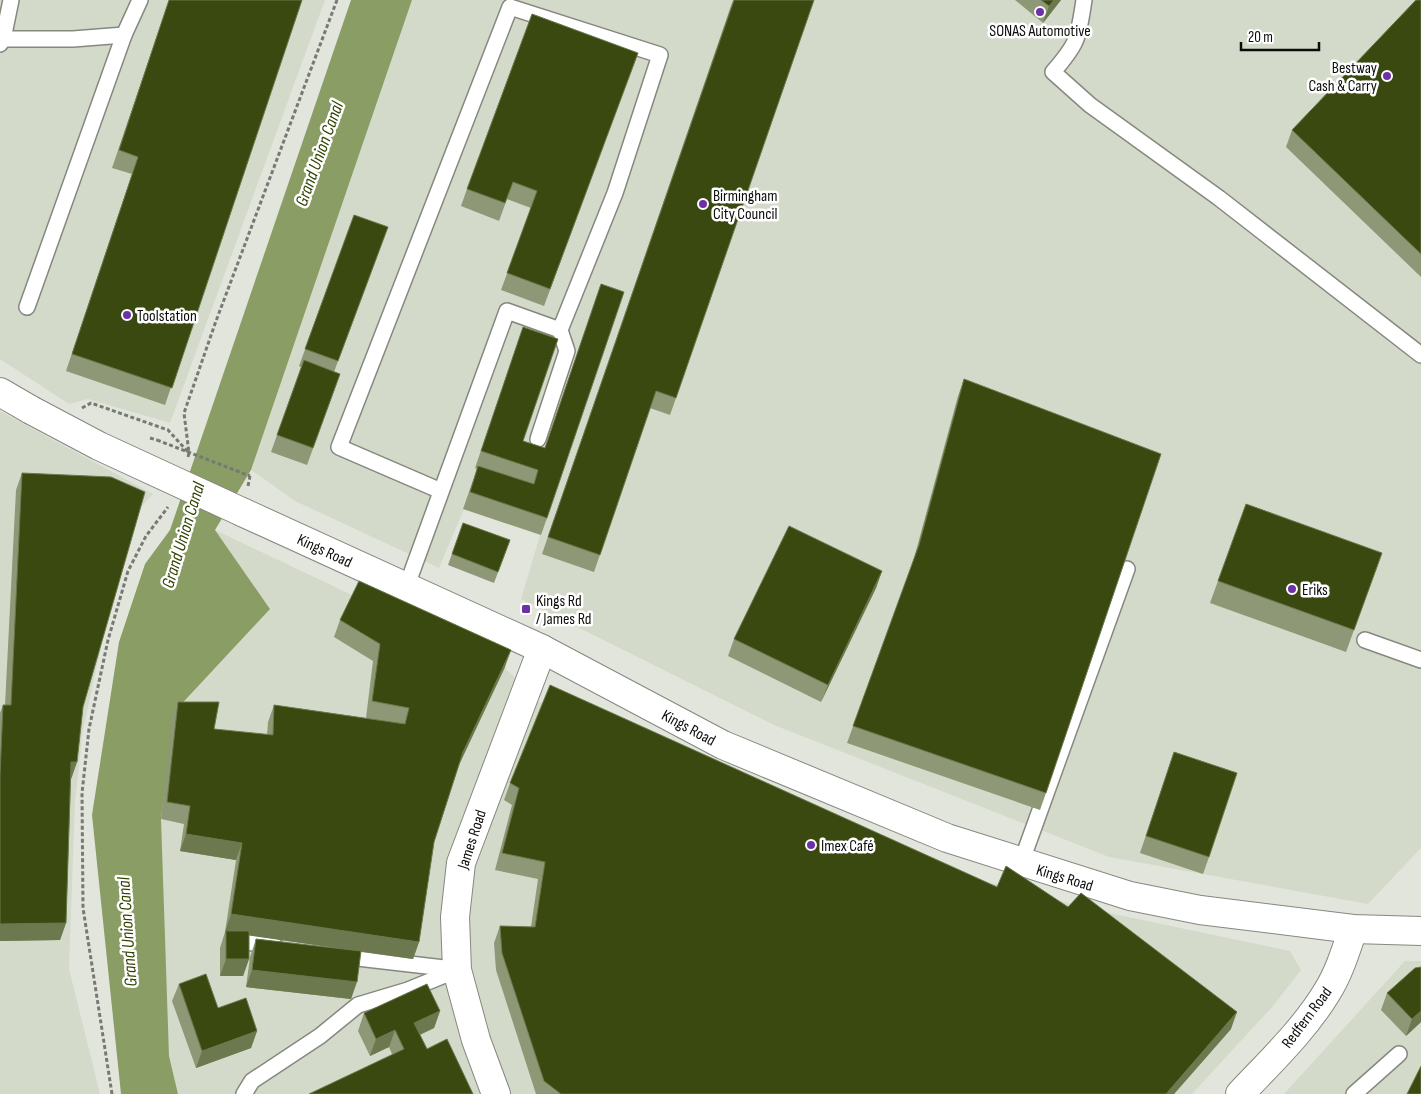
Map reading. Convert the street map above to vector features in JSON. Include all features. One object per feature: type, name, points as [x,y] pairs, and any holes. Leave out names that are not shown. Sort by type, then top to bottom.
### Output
[{"type":"street","name":"Kings Road","points":[[0,392],[100,446],[406,588],[542,648],[724,745],[947,838],[1021,864],[1130,896],[1200,910],[1353,929],[1421,931]]},
{"type":"street","name":"James Road","points":[[496,1094],[476,1040],[457,970],[455,917],[460,863],[542,648]]},
{"type":"street","name":"Redfern Road","points":[[1240,1094],[1293,1038],[1327,992],[1346,951],[1353,929]]},
{"type":"lane","points":[[11,0],[2,42],[124,35]]},
{"type":"lane","points":[[27,307],[124,35],[140,0]]},
{"type":"lane","points":[[1084,0],[1078,40],[1053,72],[1090,105],[1219,198],[1421,355]]},
{"type":"lane","points":[[441,491],[339,447],[510,7],[660,55],[615,193],[560,330],[567,351],[538,439]]},
{"type":"lane","points":[[406,588],[507,311],[560,330]]},
{"type":"lane","points":[[1021,864],[1128,569]]},
{"type":"lane","points":[[1365,640],[1421,660]]},
{"type":"lane","points":[[232,940],[289,948]]},
{"type":"lane","points":[[327,954],[404,965],[457,970]]},
{"type":"lane","points":[[244,1094],[252,1080],[320,1036],[358,1005],[408,990],[457,970]]},
{"type":"lane","points":[[1354,1094],[1399,1054]]},
{"type":"path","points":[[186,461],[189,453],[184,413],[216,321],[337,0]]},
{"type":"path","points":[[79,410],[91,403],[168,430],[189,453]]},
{"type":"path","points":[[157,440],[250,476]]},
{"type":"path","points":[[112,1094],[83,908],[82,793],[89,729],[115,614],[128,571],[146,536],[167,511],[170,503]]},
{"type":"shaded area","points":[[0,0],[325,0],[170,423],[88,399],[69,404],[0,359]]},
{"type":"shaded area","points":[[412,0],[1421,0],[1421,848],[1368,904],[1109,857],[774,725],[521,599],[540,535],[464,509],[439,568],[295,501],[251,470]]},
{"type":"shaded area","points":[[0,411],[153,494],[139,509],[108,614],[83,730],[75,801],[69,969],[100,1094],[0,1094]]},
{"type":"shaded area","points":[[215,530],[504,667],[539,702],[733,793],[986,883],[1000,884],[1090,909],[1290,951],[1301,970],[1273,1006],[1192,1094],[178,1094],[169,1056],[157,857],[175,711],[270,609]]},
{"type":"shaded area","points":[[1405,961],[1421,961],[1421,1094],[1284,1094]]},
{"type":"water","name":"Grand Union Canal","points":[[351,0],[412,0],[251,470],[215,530],[270,609],[175,711],[161,819],[169,1056],[178,1094],[121,1094],[92,815],[119,642],[145,564],[170,530]]},
{"type":"building","points":[[169,0],[302,0],[172,388],[72,354],[138,157],[119,150]]},
{"type":"building","name":"Birmingham City Council","points":[[734,0],[814,0],[676,398],[656,391],[600,555],[548,537]]},
{"type":"building","points":[[1041,0],[1054,0],[1049,6]]},
{"type":"building","name":"Bestway Cash & Carry","points":[[1416,0],[1421,0],[1421,254],[1292,130]]},
{"type":"building","points":[[532,14],[638,53],[550,289],[507,273],[537,191],[513,182],[505,203],[467,189]]},
{"type":"building","points":[[354,215],[388,227],[338,361],[305,349]]},
{"type":"building","points":[[601,284],[624,292],[547,518],[470,492],[478,466],[534,484],[538,470],[481,451],[523,327],[558,339],[523,441],[545,448]]},
{"type":"building","points":[[304,360],[340,374],[313,448],[277,435]]},
{"type":"building","points":[[964,379],[1161,454],[1046,793],[853,726],[919,545]]},
{"type":"building","points":[[22,473],[111,477],[145,492],[83,707],[77,762],[71,762],[66,923],[0,924],[0,776],[3,705],[11,705]]},
{"type":"building","name":"Eriks","points":[[1246,504],[1382,553],[1354,630],[1218,581]]},
{"type":"building","points":[[463,523],[510,540],[498,572],[452,554]]},
{"type":"building","points":[[789,526],[882,571],[828,685],[734,639]]},
{"type":"building","points":[[359,581],[511,650],[463,752],[434,842],[419,942],[231,914],[242,843],[186,834],[190,806],[167,802],[178,702],[219,702],[214,729],[273,735],[274,705],[405,724],[409,708],[372,701],[380,644],[340,620]]},
{"type":"building","points":[[550,685],[997,887],[1006,866],[1068,907],[1081,893],[1237,1012],[1166,1094],[561,1094],[544,1081],[502,953],[500,926],[535,927],[545,862],[502,853],[519,788],[510,783]]},
{"type":"building","points":[[1174,752],[1237,773],[1209,857],[1146,836]]},
{"type":"building","points":[[226,931],[249,931],[249,959],[226,959]]},
{"type":"building","points":[[256,939],[361,951],[357,982],[252,970]]},
{"type":"building","points":[[1421,967],[1421,1011],[1412,1019],[1387,993],[1415,968]]},
{"type":"building","points":[[206,974],[218,1008],[246,998],[257,1031],[202,1051],[179,984]]},
{"type":"building","points":[[427,984],[440,1011],[414,1023],[427,1049],[447,1039],[473,1094],[309,1094],[404,1049],[395,1030],[376,1039],[364,1013]]},
{"type":"building","points":[[1421,1066],[1421,1094],[1407,1094]]},
{"type":"place","name":"SONAS Automotive","points":[[1040,12]]},
{"type":"place","name":"Bestway Cash & Carry","points":[[1387,76]]},
{"type":"place","name":"Birmingham City Council","points":[[703,204]]},
{"type":"place","name":"Toolstation","points":[[127,315]]},
{"type":"place","name":"Eriks","points":[[1292,589]]},
{"type":"place","name":"Kings Rd / James Rd","points":[[526,609]]},
{"type":"place","name":"Imex Café","points":[[811,845]]}]
